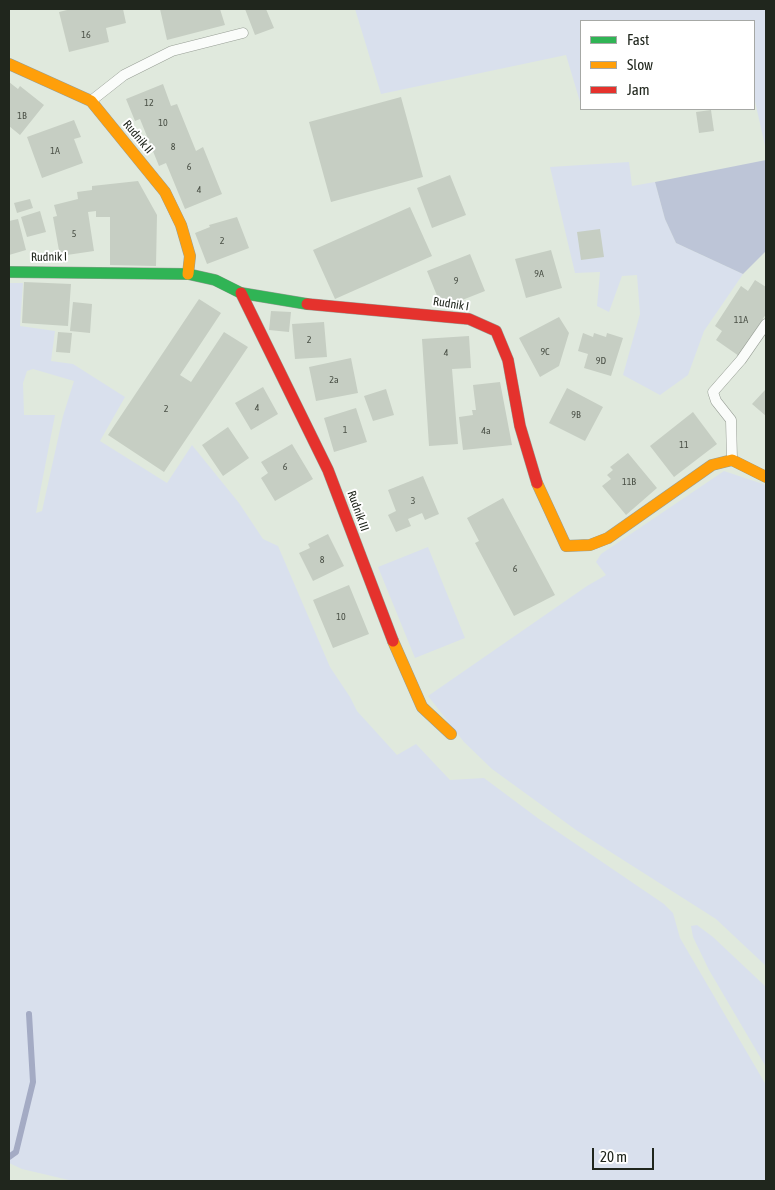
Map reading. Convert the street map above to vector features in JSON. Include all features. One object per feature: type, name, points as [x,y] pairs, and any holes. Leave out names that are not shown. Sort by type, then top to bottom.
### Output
[{"type":"street","name":"Rudnik II","points":[[9,64],[91,101],[165,192],[181,225],[190,256],[188,274]]},
{"type":"street","name":"Rudnik I","points":[[9,272],[70,270],[188,274],[215,280],[241,293],[292,303],[469,319],[496,331],[508,360],[520,426],[538,485],[566,546],[590,544],[608,538],[648,511],[692,476],[712,465],[732,460]]},
{"type":"street","name":"Rudnik III","points":[[241,293],[328,470],[405,672],[422,707],[451,734]]},
{"type":"street","points":[[732,460],[766,477]]},
{"type":"lane","points":[[91,101],[124,75],[172,51],[243,33]]},
{"type":"lane","points":[[732,460],[731,420],[716,401],[713,392],[741,360],[766,324]]},
{"type":"shaded area","points":[[355,9],[766,9],[766,150],[755,101],[755,20],[580,20],[580,102],[566,55],[381,94]]},
{"type":"shaded area","points":[[766,160],[766,251],[743,274],[676,243],[665,219],[655,182]]},
{"type":"shaded area","points":[[629,162],[632,186],[655,182],[665,219],[676,243],[743,274],[704,331],[688,375],[660,395],[623,375],[640,314],[637,275],[622,276],[609,312],[597,306],[600,272],[575,273],[550,167]]},
{"type":"shaded area","points":[[9,283],[23,283],[20,326],[55,331],[51,361],[73,364],[125,397],[100,441],[167,483],[192,445],[239,503],[263,539],[278,546],[330,667],[357,711],[397,755],[416,744],[450,780],[484,778],[539,819],[664,904],[673,913],[680,938],[766,1085],[766,1181],[73,1181],[22,1169],[9,1163]],"holes":[[[33,369],[74,381],[63,416],[42,511],[36,513],[55,415],[24,415],[23,383],[27,371]]]},
{"type":"shaded area","points":[[724,471],[766,485],[766,966],[716,919],[576,830],[492,769],[464,742],[428,696],[587,586],[606,575],[596,562],[601,554]]},
{"type":"shaded area","points":[[428,547],[465,638],[415,658],[378,567]]},
{"type":"shaded area","points":[[697,925],[713,937],[766,987],[766,1067],[709,970],[693,937],[691,926]]},
{"type":"building","points":[[71,9],[123,9],[126,23],[106,28],[109,42],[69,52],[59,12]]},
{"type":"building","points":[[160,9],[220,9],[225,25],[167,40]]},
{"type":"building","points":[[245,9],[266,9],[274,28],[255,35]]},
{"type":"building","points":[[9,82],[18,89],[20,86],[44,105],[20,135],[9,126]]},
{"type":"building","points":[[163,84],[171,106],[177,104],[196,151],[203,147],[222,194],[185,209],[166,163],[159,166],[140,119],[135,121],[126,99]]},
{"type":"building","points":[[401,97],[423,177],[331,202],[309,122]]},
{"type":"building","points":[[711,110],[714,131],[699,133],[696,112]]},
{"type":"building","points":[[74,120],[81,137],[74,139],[83,163],[42,178],[27,137]]},
{"type":"building","points":[[450,175],[466,215],[432,228],[417,188]]},
{"type":"building","points":[[138,181],[157,215],[156,266],[110,265],[110,217],[96,217],[96,211],[88,212],[94,251],[60,256],[53,217],[57,216],[54,205],[78,199],[77,192],[92,190],[92,186]]},
{"type":"building","points":[[30,199],[33,208],[17,213],[14,203]]},
{"type":"building","points":[[410,207],[432,256],[335,299],[313,250]]},
{"type":"building","points":[[40,211],[46,232],[27,237],[21,217]]},
{"type":"building","points":[[237,217],[249,248],[207,264],[195,233],[210,227],[209,225]]},
{"type":"building","points":[[18,219],[26,250],[9,255],[9,221]]},
{"type":"building","points":[[600,229],[604,257],[581,260],[577,232]]},
{"type":"building","points":[[551,250],[562,288],[526,298],[515,259]]},
{"type":"building","points":[[470,254],[485,291],[442,308],[427,271]]},
{"type":"building","points":[[755,280],[766,287],[766,314],[739,356],[716,340],[722,331],[715,326],[741,286],[748,291]]},
{"type":"building","points":[[24,282],[71,284],[68,326],[22,323]]},
{"type":"building","points":[[199,299],[221,313],[180,375],[191,382],[224,332],[248,347],[164,472],[108,435]]},
{"type":"building","points":[[73,302],[92,304],[90,333],[70,331]]},
{"type":"building","points":[[271,311],[291,312],[289,332],[269,330]]},
{"type":"building","points":[[559,317],[569,333],[559,366],[540,377],[519,338]]},
{"type":"building","points":[[324,322],[327,357],[295,359],[292,324]]},
{"type":"building","points":[[58,332],[72,333],[70,353],[56,352]]},
{"type":"building","points":[[583,333],[593,337],[594,333],[606,337],[607,333],[623,338],[611,376],[584,368],[588,354],[578,351]]},
{"type":"building","points":[[469,336],[471,368],[452,369],[458,444],[429,446],[422,339]]},
{"type":"building","points":[[351,358],[358,393],[316,401],[309,367]]},
{"type":"building","points":[[500,382],[512,445],[463,450],[459,417],[473,415],[472,410],[476,410],[473,385]]},
{"type":"building","points":[[263,387],[278,414],[251,430],[235,403]]},
{"type":"building","points":[[567,388],[603,407],[585,441],[549,423]]},
{"type":"building","points":[[386,389],[394,415],[373,421],[364,396]]},
{"type":"building","points":[[766,391],[766,416],[752,404]]},
{"type":"building","points":[[356,408],[367,442],[334,452],[324,418]]},
{"type":"building","points":[[693,412],[717,444],[674,477],[650,446]]},
{"type":"building","points":[[228,427],[249,458],[223,476],[202,445]]},
{"type":"building","points":[[292,444],[313,479],[275,501],[261,478],[268,473],[261,462]]},
{"type":"building","points":[[628,453],[657,488],[626,515],[602,486],[611,479],[607,475],[613,470],[610,467]]},
{"type":"building","points":[[423,476],[439,514],[425,520],[422,513],[408,519],[411,526],[396,532],[388,515],[396,511],[388,490]]},
{"type":"building","points":[[503,498],[555,595],[514,616],[475,543],[479,541],[467,518]]},
{"type":"building","points":[[328,534],[344,566],[313,581],[299,553],[310,548],[308,544]]},
{"type":"building","points":[[349,585],[369,634],[333,648],[313,600]]},
{"type":"waterway","points":[[9,1157],[16,1152],[33,1082],[29,1014]]},
{"type":"traffic: fast","points":[[9,272],[188,274],[215,280],[241,293],[307,304]]},
{"type":"traffic: slow","points":[[9,64],[91,101],[165,192],[181,225],[190,256],[188,274]]},
{"type":"traffic: slow","points":[[537,483],[566,546],[590,545],[608,538],[712,465],[732,460],[766,477]]},
{"type":"traffic: slow","points":[[393,641],[422,707],[451,734]]},
{"type":"traffic: jam","points":[[241,293],[328,470],[393,641]]},
{"type":"traffic: jam","points":[[307,304],[469,319],[496,331],[508,360],[520,426],[537,483]]}]
